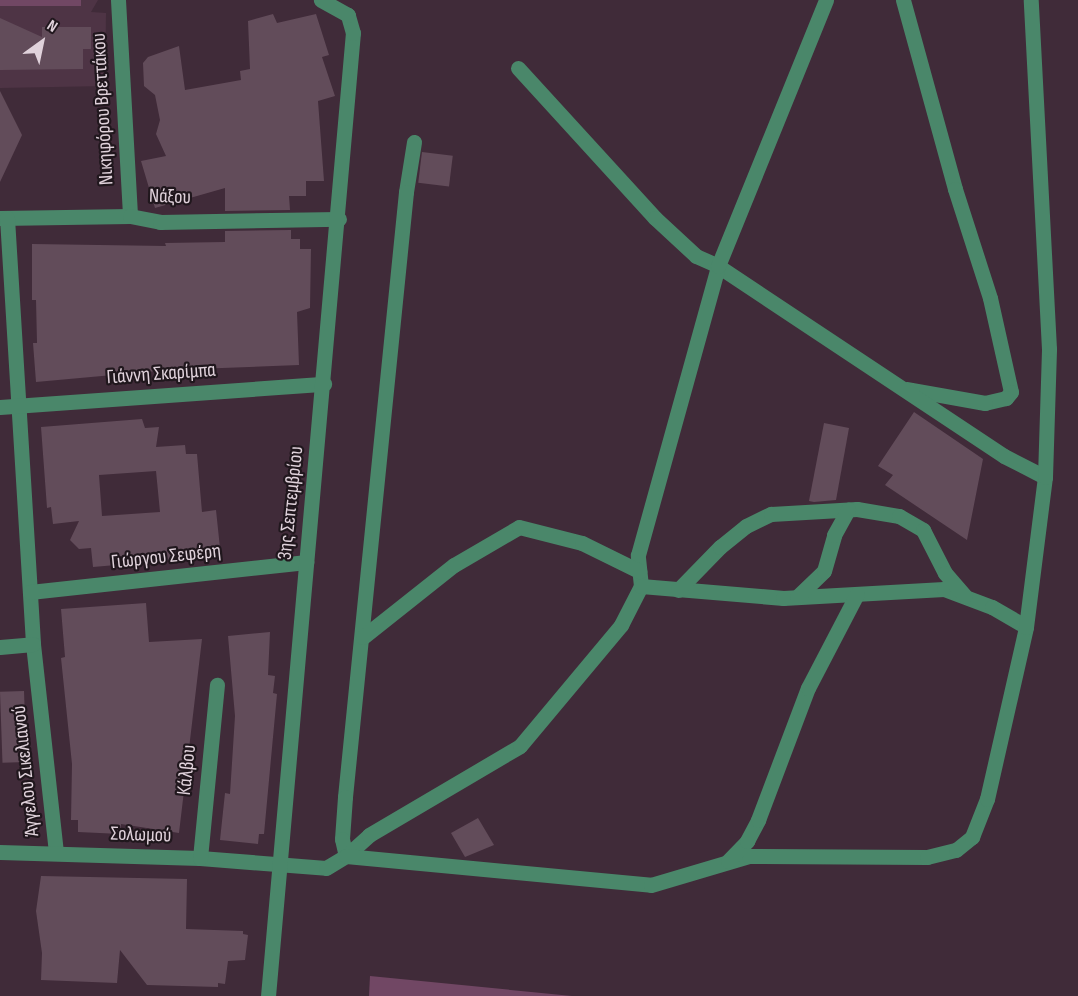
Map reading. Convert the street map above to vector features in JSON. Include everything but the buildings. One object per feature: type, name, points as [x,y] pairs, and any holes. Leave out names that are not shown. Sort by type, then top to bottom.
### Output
[{"type":"street","name":"Νικηφόρου Βρεττάκου","points":[[118,0],[130,216]]},
{"type":"street","name":"3ης Σεπτεμβρίου","points":[[268,996],[339,219],[352,33],[348,15],[321,0]]},
{"type":"street","points":[[346,856],[369,835],[520,746],[610,643],[640,579],[638,555],[718,266],[826,0]]},
{"type":"street","points":[[899,387],[985,403],[1006,398],[1011,392],[990,298],[955,189],[903,0]]},
{"type":"street","points":[[346,856],[651,885],[749,856],[927,857],[956,850],[972,837],[987,799],[1026,627],[1045,477],[1049,349],[1031,0]]},
{"type":"street","points":[[518,68],[655,218],[696,256],[718,266],[1004,456],[1045,477]]},
{"type":"street","points":[[346,856],[342,839],[345,797],[363,637],[406,192],[414,142]]},
{"type":"street","name":"Νάξου","points":[[4,218],[130,216],[160,222],[339,219]]},
{"type":"street","name":"Άγγελου Σικελιανού","points":[[4,218],[33,644],[56,853]]},
{"type":"street","name":"Γιάννη Σκαρίμπα","points":[[0,407],[324,384]]},
{"type":"street","points":[[678,590],[720,547],[746,526],[771,514],[848,510],[899,516],[923,530],[945,573],[966,597]]},
{"type":"street","points":[[797,597],[825,571],[834,535],[848,510]]},
{"type":"street","points":[[363,637],[454,565],[519,527],[582,543],[640,579],[678,590],[797,597],[944,589],[992,607],[1026,627]]},
{"type":"street","name":"Γιώργου Σεφέρη","points":[[30,592],[306,562]]},
{"type":"street","points":[[728,861],[747,841],[758,820],[808,688],[857,594]]},
{"type":"street","points":[[0,647],[33,644]]},
{"type":"street","name":"Κάλβου","points":[[200,858],[217,685]]},
{"type":"street","name":"Σολωμού","points":[[0,852],[200,858],[326,868],[346,856]]},
{"type":"shaded area","points":[[0,0],[98,0],[91,12],[106,13],[105,86],[0,88]]},
{"type":"shaded area","points":[[0,0],[81,0],[81,6],[0,6]]},
{"type":"shaded area","points":[[370,976],[572,996],[369,996]]}]
